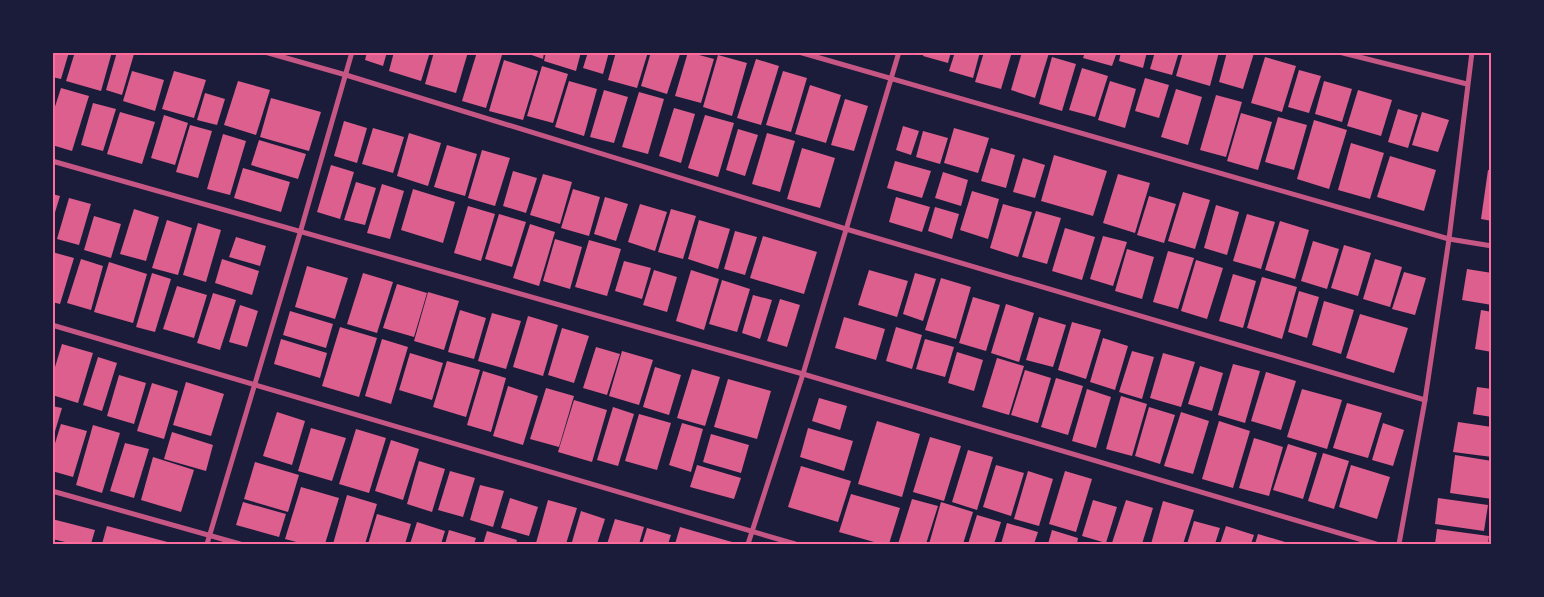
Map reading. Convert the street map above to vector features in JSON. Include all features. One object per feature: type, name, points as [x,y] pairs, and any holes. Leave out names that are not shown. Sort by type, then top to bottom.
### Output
[{"type":"street","points":[[265,52],[346,75],[846,229],[1425,400]]},
{"type":"street","points":[[207,544],[352,52]]},
{"type":"street","points":[[799,52],[1449,239],[1492,246]]},
{"type":"street","points":[[748,544],[803,374],[899,52]]},
{"type":"street","points":[[1339,52],[1467,84]]},
{"type":"street","points":[[1399,544],[1425,400],[1449,239],[1472,52]]},
{"type":"street","points":[[52,161],[300,233],[803,374],[1376,544]]},
{"type":"street","points":[[52,325],[795,544]]},
{"type":"street","points":[[52,491],[240,544]]},
{"type":"building","points":[[52,52],[69,52],[61,79],[52,77]]},
{"type":"building","points":[[75,52],[112,52],[101,91],[66,81]]},
{"type":"building","points":[[117,52],[134,54],[122,95],[106,90]]},
{"type":"building","points":[[367,52],[387,52],[383,66],[365,60]]},
{"type":"building","points":[[394,52],[430,52],[421,81],[389,71]]},
{"type":"building","points":[[434,52],[468,52],[456,93],[425,84]]},
{"type":"building","points":[[477,52],[493,52],[502,55],[486,108],[462,101]]},
{"type":"building","points":[[523,52],[544,52],[543,59]]},
{"type":"building","points":[[546,52],[581,52],[576,71],[544,61]]},
{"type":"building","points":[[588,52],[609,52],[603,74],[583,68]]},
{"type":"building","points":[[616,52],[648,52],[637,88],[608,80]]},
{"type":"building","points":[[651,52],[680,54],[667,94],[641,86]]},
{"type":"building","points":[[688,52],[714,59],[701,103],[675,96]]},
{"type":"building","points":[[924,52],[951,52],[948,63],[923,56]]},
{"type":"building","points":[[955,52],[980,52],[973,78],[949,71]]},
{"type":"building","points":[[984,52],[1012,52],[1001,89],[975,82]]},
{"type":"building","points":[[1022,52],[1049,53],[1035,98],[1011,90]]},
{"type":"building","points":[[1085,52],[1117,52],[1112,66],[1083,58]]},
{"type":"building","points":[[1121,52],[1147,52],[1143,68],[1119,61]]},
{"type":"building","points":[[1155,52],[1179,52],[1172,75],[1150,69]]},
{"type":"building","points":[[1183,52],[1219,52],[1210,86],[1176,76]]},
{"type":"building","points":[[1227,52],[1254,53],[1243,89],[1219,82]]},
{"type":"building","points":[[718,55],[747,63],[732,116],[703,107]]},
{"type":"building","points":[[1052,57],[1076,64],[1062,111],[1039,104]]},
{"type":"building","points":[[1265,57],[1296,66],[1282,112],[1251,103]]},
{"type":"building","points":[[756,59],[779,66],[761,125],[737,118]]},
{"type":"building","points":[[504,60],[538,71],[523,120],[489,111]]},
{"type":"building","points":[[542,66],[568,74],[553,123],[527,116]]},
{"type":"building","points":[[1082,68],[1108,76],[1095,117],[1069,110]]},
{"type":"building","points":[[1299,70],[1321,76],[1309,113],[1288,107]]},
{"type":"building","points":[[132,71],[164,80],[155,111],[123,101]]},
{"type":"building","points":[[174,71],[206,80],[194,118],[162,109]]},
{"type":"building","points":[[783,71],[807,78],[791,132],[766,125]]},
{"type":"building","points":[[1145,78],[1169,85],[1159,118],[1135,111]]},
{"type":"building","points":[[238,81],[270,90],[256,135],[224,125]]},
{"type":"building","points":[[569,81],[597,89],[584,136],[555,127]]},
{"type":"building","points":[[1110,81],[1136,89],[1125,128],[1098,120]]},
{"type":"building","points":[[1324,81],[1352,89],[1342,122],[1315,114]]},
{"type":"building","points":[[810,85],[841,95],[826,143],[795,134]]},
{"type":"building","points":[[61,88],[89,96],[72,151],[52,145],[52,116]]},
{"type":"building","points":[[1176,89],[1202,97],[1188,145],[1161,137]]},
{"type":"building","points":[[604,90],[628,97],[614,143],[590,137]]},
{"type":"building","points":[[1358,90],[1392,100],[1381,136],[1347,126]]},
{"type":"building","points":[[639,92],[664,99],[648,154],[622,147]]},
{"type":"building","points":[[205,93],[225,99],[217,125],[197,120]]},
{"type":"building","points":[[1216,95],[1242,102],[1226,157],[1200,150]]},
{"type":"building","points":[[271,98],[321,112],[309,151],[260,137]]},
{"type":"building","points":[[845,99],[868,106],[854,151],[831,145]]},
{"type":"building","points":[[93,103],[116,109],[103,151],[81,145]]},
{"type":"building","points":[[674,108],[695,114],[681,163],[659,156]]},
{"type":"building","points":[[1398,109],[1418,115],[1408,148],[1388,142]]},
{"type":"building","points":[[120,112],[155,122],[142,164],[107,154]]},
{"type":"building","points":[[1422,112],[1449,120],[1438,152],[1412,145]]},
{"type":"building","points":[[1241,113],[1272,122],[1258,170],[1227,161]]},
{"type":"building","points":[[164,115],[188,123],[175,165],[151,158]]},
{"type":"building","points":[[705,115],[734,123],[718,177],[688,168]]},
{"type":"building","points":[[1278,117],[1307,125],[1294,170],[1265,162]]},
{"type":"building","points":[[1314,120],[1347,130],[1329,189],[1297,179]]},
{"type":"building","points":[[344,121],[367,128],[357,163],[334,156]]},
{"type":"building","points":[[190,125],[212,131],[198,178],[176,172]]},
{"type":"building","points":[[903,126],[919,131],[911,155],[896,150]]},
{"type":"building","points":[[373,128],[404,137],[393,173],[362,164]]},
{"type":"building","points":[[954,128],[989,138],[978,173],[944,163]]},
{"type":"building","points":[[738,129],[758,135],[745,176],[726,170]]},
{"type":"building","points":[[923,131],[948,138],[940,164],[916,157]]},
{"type":"building","points":[[409,133],[441,143],[428,186],[397,176]]},
{"type":"building","points":[[767,133],[795,141],[780,192],[752,184]]},
{"type":"building","points":[[223,134],[246,141],[230,195],[207,189]]},
{"type":"building","points":[[259,140],[306,154],[298,179],[251,165]]},
{"type":"building","points":[[1351,143],[1384,153],[1370,199],[1338,190]]},
{"type":"building","points":[[447,145],[477,154],[465,196],[434,187]]},
{"type":"building","points":[[802,148],[835,158],[820,208],[787,199]]},
{"type":"building","points":[[991,148],[1015,155],[1006,188],[981,181]]},
{"type":"building","points":[[482,150],[510,158],[495,206],[468,198]]},
{"type":"building","points":[[1054,155],[1107,171],[1093,216],[1041,201]]},
{"type":"building","points":[[1390,156],[1436,170],[1424,211],[1377,197]]},
{"type":"building","points":[[1023,158],[1045,165],[1035,198],[1013,192]]},
{"type":"building","points":[[895,161],[931,171],[922,198],[887,188]]},
{"type":"building","points":[[331,165],[354,172],[340,219],[317,212]]},
{"type":"building","points":[[243,168],[290,182],[281,212],[234,198]]},
{"type":"building","points":[[1488,170],[1492,171],[1492,221],[1481,219]]},
{"type":"building","points":[[513,171],[537,178],[526,213],[503,206]]},
{"type":"building","points":[[943,172],[968,180],[961,206],[935,198]]},
{"type":"building","points":[[543,174],[572,182],[560,224],[530,215]]},
{"type":"building","points":[[1118,174],[1150,183],[1135,233],[1103,223]]},
{"type":"building","points":[[356,182],[376,188],[365,225],[344,220]]},
{"type":"building","points":[[382,184],[404,191],[390,239],[367,233]]},
{"type":"building","points":[[413,189],[455,202],[443,243],[401,230]]},
{"type":"building","points":[[573,189],[600,197],[589,236],[561,228]]},
{"type":"building","points":[[972,191],[999,199],[988,239],[960,230]]},
{"type":"building","points":[[1183,192],[1210,200],[1195,249],[1168,241]]},
{"type":"building","points":[[52,194],[60,196],[53,219],[52,219]]},
{"type":"building","points":[[1149,196],[1176,204],[1164,243],[1137,235]]},
{"type":"building","points":[[605,197],[628,204],[616,241],[594,234]]},
{"type":"building","points":[[896,197],[930,207],[922,232],[889,222]]},
{"type":"building","points":[[69,198],[91,204],[79,245],[57,239]]},
{"type":"building","points":[[640,204],[667,212],[655,251],[628,242]]},
{"type":"building","points":[[1003,204],[1032,212],[1018,257],[990,248]]},
{"type":"building","points":[[1216,205],[1239,212],[1227,255],[1204,248]]},
{"type":"building","points":[[468,206],[495,214],[481,261],[454,253]]},
{"type":"building","points":[[935,207],[959,214],[952,239],[928,231]]},
{"type":"building","points":[[134,209],[159,217],[146,261],[120,254]]},
{"type":"building","points":[[671,209],[696,216],[683,259],[658,252]]},
{"type":"building","points":[[1036,211],[1061,218],[1047,264],[1022,257]]},
{"type":"building","points":[[499,214],[526,222],[512,267],[485,259]]},
{"type":"building","points":[[1247,214],[1275,222],[1261,269],[1233,261]]},
{"type":"building","points":[[94,216],[121,224],[111,258],[84,250]]},
{"type":"building","points":[[167,220],[192,228],[178,275],[152,268]]},
{"type":"building","points":[[699,220],[730,229],[718,269],[688,259]]},
{"type":"building","points":[[1280,221],[1309,230],[1295,279],[1265,270]]},
{"type":"building","points":[[198,223],[221,230],[206,282],[183,275]]},
{"type":"building","points":[[530,224],[555,232],[539,286],[513,278]]},
{"type":"building","points":[[1065,228],[1095,237],[1082,280],[1052,271]]},
{"type":"building","points":[[735,231],[757,237],[745,275],[724,269]]},
{"type":"building","points":[[763,236],[817,252],[804,294],[750,278]]},
{"type":"building","points":[[1103,236],[1127,242],[1113,286],[1090,279]]},
{"type":"building","points":[[236,237],[266,246],[260,266],[229,257]]},
{"type":"building","points":[[555,239],[582,247],[570,289],[543,281]]},
{"type":"building","points":[[589,240],[621,249],[607,296],[575,287]]},
{"type":"building","points":[[1313,241],[1339,249],[1327,289],[1301,281]]},
{"type":"building","points":[[1344,245],[1371,253],[1358,296],[1331,288]]},
{"type":"building","points":[[1127,249],[1154,257],[1142,299],[1115,291]]},
{"type":"building","points":[[1168,251],[1194,258],[1178,309],[1153,302]]},
{"type":"building","points":[[52,252],[74,258],[60,304],[52,302]]},
{"type":"building","points":[[81,259],[103,266],[91,310],[67,303]]},
{"type":"building","points":[[222,259],[259,271],[252,295],[215,283]]},
{"type":"building","points":[[1375,259],[1402,267],[1390,307],[1363,299]]},
{"type":"building","points":[[1196,260],[1223,268],[1207,319],[1181,311]]},
{"type":"building","points":[[624,261],[651,268],[642,299],[615,291]]},
{"type":"building","points":[[109,262],[147,274],[133,323],[94,312]]},
{"type":"building","points":[[307,266],[348,278],[335,319],[295,307]]},
{"type":"building","points":[[1467,269],[1492,273],[1492,305],[1462,300]]},
{"type":"building","points":[[654,270],[677,277],[667,312],[643,305]]},
{"type":"building","points":[[691,270],[719,279],[704,330],[676,321]]},
{"type":"building","points":[[869,270],[908,281],[897,317],[858,305]]},
{"type":"building","points":[[1404,272],[1426,278],[1415,315],[1392,309]]},
{"type":"building","points":[[152,273],[171,279],[155,332],[136,327]]},
{"type":"building","points":[[363,273],[393,282],[377,333],[347,324]]},
{"type":"building","points":[[915,273],[936,279],[923,321],[903,314]]},
{"type":"building","points":[[1233,274],[1256,281],[1243,328],[1219,321]]},
{"type":"building","points":[[1262,277],[1297,287],[1282,339],[1247,328]]},
{"type":"building","points":[[941,278],[971,287],[956,339],[925,330]]},
{"type":"building","points":[[722,280],[750,289],[737,332],[709,324]]},
{"type":"building","points":[[397,284],[427,293],[414,337],[383,328]]},
{"type":"building","points":[[177,286],[207,295],[194,338],[163,329]]},
{"type":"building","points":[[1299,291],[1319,297],[1307,338],[1288,332]]},
{"type":"building","points":[[428,292],[459,301],[444,350],[414,341]]},
{"type":"building","points":[[213,293],[236,300],[220,350],[197,343]]},
{"type":"building","points":[[753,295],[772,300],[760,339],[742,333]]},
{"type":"building","points":[[973,297],[1000,305],[986,351],[959,343]]},
{"type":"building","points":[[780,299],[800,305],[787,347],[767,341]]},
{"type":"building","points":[[1324,301],[1354,310],[1341,354],[1312,345]]},
{"type":"building","points":[[1006,304],[1034,313],[1019,362],[991,353]]},
{"type":"building","points":[[240,305],[258,311],[247,347],[229,342]]},
{"type":"building","points":[[460,310],[486,318],[474,359],[448,352]]},
{"type":"building","points":[[1481,310],[1492,312],[1492,352],[1475,349]]},
{"type":"building","points":[[290,311],[333,324],[326,348],[283,335]]},
{"type":"building","points":[[492,313],[521,321],[506,369],[478,361]]},
{"type":"building","points":[[1360,314],[1408,328],[1394,373],[1346,358]]},
{"type":"building","points":[[528,316],[558,325],[543,376],[513,367]]},
{"type":"building","points":[[844,317],[885,329],[876,360],[835,348]]},
{"type":"building","points":[[1039,317],[1066,325],[1053,367],[1026,360]]},
{"type":"building","points":[[1072,322],[1101,330],[1086,379],[1058,370]]},
{"type":"building","points":[[340,327],[377,338],[359,397],[322,386]]},
{"type":"building","points":[[896,327],[922,335],[912,369],[886,361]]},
{"type":"building","points":[[562,328],[589,336],[574,383],[548,375]]},
{"type":"building","points":[[1103,338],[1128,346],[1115,390],[1090,382]]},
{"type":"building","points":[[281,339],[327,353],[320,378],[274,364]]},
{"type":"building","points":[[382,339],[408,347],[391,404],[365,396]]},
{"type":"building","points":[[925,339],[954,347],[945,377],[916,369]]},
{"type":"building","points":[[62,344],[93,353],[78,403],[52,395],[52,377]]},
{"type":"building","points":[[596,347],[620,354],[607,395],[583,388]]},
{"type":"building","points":[[622,351],[653,360],[639,405],[609,396]]},
{"type":"building","points":[[1132,351],[1154,357],[1142,399],[1119,392]]},
{"type":"building","points":[[957,352],[983,360],[974,391],[948,383]]},
{"type":"building","points":[[410,353],[443,363],[432,400],[399,390]]},
{"type":"building","points":[[1163,353],[1195,362],[1181,407],[1150,398]]},
{"type":"building","points":[[98,357],[117,363],[102,411],[83,405]]},
{"type":"building","points":[[997,358],[1024,366],[1009,415],[982,407]]},
{"type":"building","points":[[447,361],[480,370],[466,417],[433,407]]},
{"type":"building","points":[[1233,364],[1260,371],[1245,423],[1218,415]]},
{"type":"building","points":[[1200,366],[1223,373],[1212,411],[1188,404]]},
{"type":"building","points":[[655,367],[681,375],[669,415],[643,407]]},
{"type":"building","points":[[692,369],[720,377],[705,426],[677,418]]},
{"type":"building","points":[[1025,370],[1051,378],[1038,423],[1011,415]]},
{"type":"building","points":[[483,371],[506,378],[491,432],[467,425]]},
{"type":"building","points":[[1266,372],[1296,381],[1281,430],[1251,421]]},
{"type":"building","points":[[119,375],[146,383],[134,424],[107,416]]},
{"type":"building","points":[[1056,378],[1083,386],[1068,435],[1041,427]]},
{"type":"building","points":[[728,379],[771,391],[757,439],[714,427]]},
{"type":"building","points":[[186,382],[224,394],[211,436],[173,425]]},
{"type":"building","points":[[152,383],[178,391],[164,439],[137,431]]},
{"type":"building","points":[[508,386],[538,396],[523,445],[493,436]]},
{"type":"building","points":[[1477,387],[1492,389],[1492,417],[1473,414]]},
{"type":"building","points":[[546,388],[574,396],[559,447],[530,439]]},
{"type":"building","points":[[1087,389],[1111,397],[1096,448],[1072,441]]},
{"type":"building","points":[[1302,389],[1342,400],[1327,449],[1287,437]]},
{"type":"building","points":[[1121,396],[1147,404],[1132,456],[1106,449]]},
{"type":"building","points":[[819,398],[847,406],[840,430],[812,421]]},
{"type":"building","points":[[574,400],[607,410],[592,462],[558,452]]},
{"type":"building","points":[[1347,403],[1382,413],[1368,458],[1333,448]]},
{"type":"building","points":[[52,406],[62,408],[53,438],[52,438]]},
{"type":"building","points":[[613,407],[634,414],[618,466],[597,460]]},
{"type":"building","points":[[1149,407],[1175,415],[1160,464],[1135,456]]},
{"type":"building","points":[[277,412],[305,421],[292,465],[263,456]]},
{"type":"building","points":[[1181,412],[1209,421],[1193,474],[1164,466]]},
{"type":"building","points":[[639,414],[671,423],[657,470],[625,461]]},
{"type":"building","points":[[877,421],[920,434],[902,497],[858,484]]},
{"type":"building","points":[[1219,421],[1250,431],[1233,488],[1202,479]]},
{"type":"building","points":[[1458,422],[1492,427],[1492,457],[1453,452]]},
{"type":"building","points":[[682,423],[703,429],[691,472],[669,465]]},
{"type":"building","points":[[1383,423],[1404,430],[1393,466],[1372,460]]},
{"type":"building","points":[[61,424],[87,431],[73,477],[52,471],[52,453]]},
{"type":"building","points":[[93,425],[120,433],[102,493],[76,485]]},
{"type":"building","points":[[311,428],[346,438],[332,481],[298,471]]},
{"type":"building","points":[[808,428],[853,441],[844,471],[800,457]]},
{"type":"building","points":[[356,429],[386,438],[369,493],[339,484]]},
{"type":"building","points":[[172,432],[213,445],[206,471],[164,459]]},
{"type":"building","points":[[711,434],[749,445],[741,473],[703,462]]},
{"type":"building","points":[[930,437],[961,446],[944,501],[913,492]]},
{"type":"building","points":[[1254,438],[1283,447],[1269,496],[1239,488]]},
{"type":"building","points":[[391,440],[419,449],[403,500],[375,491]]},
{"type":"building","points":[[125,443],[149,449],[134,498],[110,491]]},
{"type":"building","points":[[1288,444],[1317,453],[1303,499],[1273,490]]},
{"type":"building","points":[[968,450],[993,457],[977,510],[952,502]]},
{"type":"building","points":[[1323,453],[1349,461],[1334,509],[1308,501]]},
{"type":"building","points":[[1455,455],[1492,461],[1492,499],[1450,493]]},
{"type":"building","points":[[153,457],[194,470],[181,512],[141,500]]},
{"type":"building","points":[[419,461],[445,469],[432,512],[407,504]]},
{"type":"building","points":[[255,462],[299,475],[288,512],[244,499]]},
{"type":"building","points":[[697,465],[741,478],[734,499],[690,487]]},
{"type":"building","points":[[996,465],[1024,473],[1011,516],[983,507]]},
{"type":"building","points":[[1351,465],[1390,477],[1377,519],[1339,507]]},
{"type":"building","points":[[801,466],[851,481],[838,522],[788,507]]},
{"type":"building","points":[[450,471],[475,478],[463,517],[438,510]]},
{"type":"building","points":[[1028,471],[1053,479],[1039,526],[1014,519]]},
{"type":"building","points":[[1065,471],[1092,479],[1076,532],[1049,524]]},
{"type":"building","points":[[480,485],[504,491],[493,527],[470,520]]},
{"type":"building","points":[[301,487],[339,498],[325,544],[304,544],[285,539]]},
{"type":"building","points":[[851,494],[900,508],[889,544],[881,544],[839,532]]},
{"type":"building","points":[[347,495],[377,504],[365,544],[333,544]]},
{"type":"building","points":[[510,498],[538,507],[529,536],[501,528]]},
{"type":"building","points":[[1438,498],[1488,505],[1484,531],[1435,524]]},
{"type":"building","points":[[912,499],[938,506],[926,544],[898,544]]},
{"type":"building","points":[[548,500],[577,508],[566,544],[536,543]]},
{"type":"building","points":[[1093,500],[1117,507],[1106,543],[1082,536]]},
{"type":"building","points":[[1126,500],[1153,508],[1142,544],[1112,543]]},
{"type":"building","points":[[1163,501],[1194,510],[1183,544],[1151,544]]},
{"type":"building","points":[[243,502],[286,514],[279,537],[236,525]]},
{"type":"building","points":[[941,502],[973,512],[963,544],[929,544]]},
{"type":"building","points":[[581,511],[605,519],[597,544],[572,542]]},
{"type":"building","points":[[377,514],[411,524],[405,544],[368,544]]},
{"type":"building","points":[[977,515],[1001,522],[994,544],[968,544]]},
{"type":"building","points":[[52,519],[95,530],[91,544],[74,544],[52,539]]},
{"type":"building","points":[[615,519],[644,527],[639,544],[607,544]]},
{"type":"building","points":[[1194,521],[1220,528],[1215,544],[1187,544]]},
{"type":"building","points":[[417,522],[445,531],[441,544],[410,544]]},
{"type":"building","points":[[1007,523],[1038,532],[1034,544],[1001,544]]},
{"type":"building","points":[[107,526],[175,544],[102,544]]},
{"type":"building","points":[[1226,526],[1254,535],[1251,544],[1220,544]]},
{"type":"building","points":[[680,527],[739,544],[675,544]]},
{"type":"building","points":[[647,528],[671,535],[668,544],[642,544]]},
{"type":"building","points":[[1437,529],[1489,536],[1488,544],[1435,544]]},
{"type":"building","points":[[449,530],[476,538],[474,544],[445,544]]},
{"type":"building","points":[[1052,530],[1078,538],[1077,544],[1048,544]]},
{"type":"building","points":[[487,531],[517,540],[516,544],[483,544]]},
{"type":"building","points":[[1258,534],[1285,542],[1284,544],[1255,544]]}]
